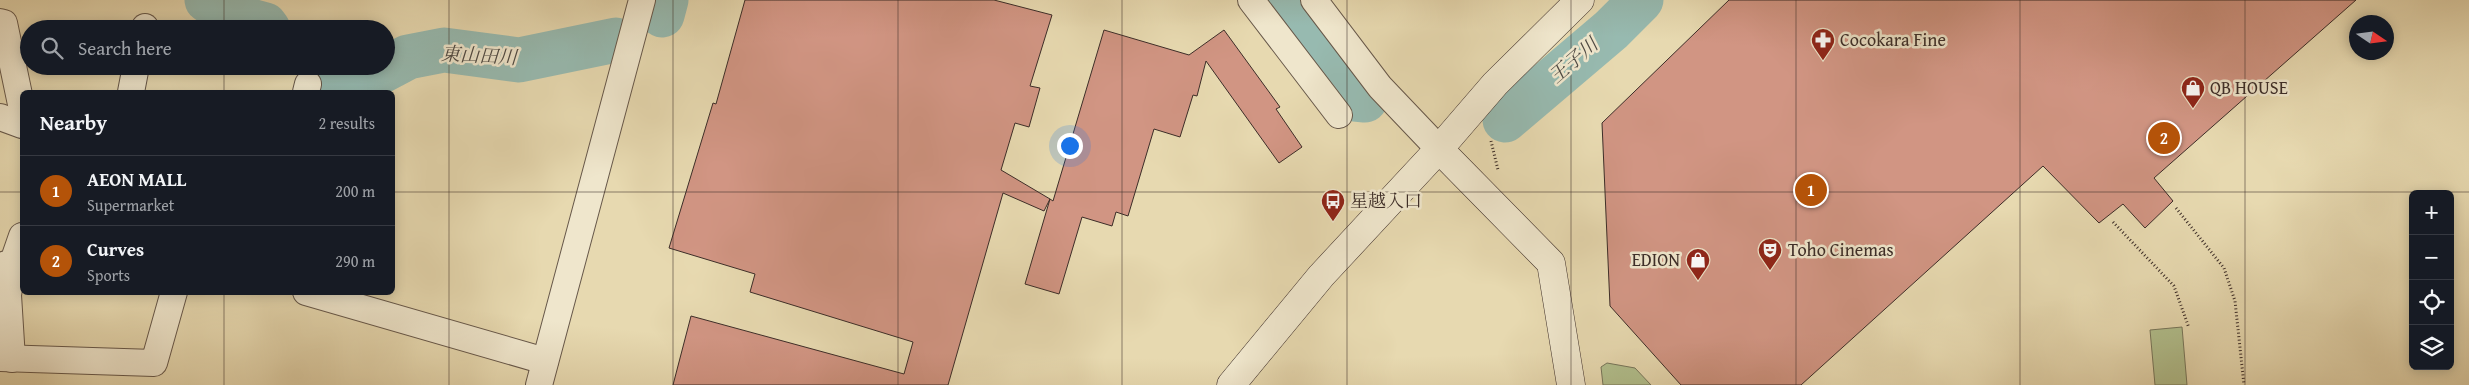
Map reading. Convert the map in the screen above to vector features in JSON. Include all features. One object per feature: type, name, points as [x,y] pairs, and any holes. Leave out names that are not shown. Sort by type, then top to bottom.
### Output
[{"type":"street","points":[[315,295],[542,373],[642,0]]},
{"type":"street","points":[[1251,0],[1339,115]]},
{"type":"street","points":[[1314,0],[1380,87],[1551,263],[1570,385]]},
{"type":"street","points":[[1231,385],[1321,276],[1439,149],[1495,84],[1580,0]]},
{"type":"street","points":[[0,22],[4,23],[20,99]]},
{"type":"street","points":[[131,90],[134,75]]},
{"type":"street","points":[[0,117],[20,124]]},
{"type":"street","points":[[20,240],[7,264],[6,358],[154,363],[173,295]]},
{"type":"path","points":[[2176,208],[2224,268],[2235,301],[2244,385]]},
{"type":"path","points":[[2113,222],[2174,286],[2190,328]]},
{"type":"green space","points":[[2182,327],[2187,385],[2155,385],[2150,330]]},
{"type":"green space","points":[[1607,363],[1635,368],[1651,385],[1603,385],[1601,367]]},
{"type":"building","points":[[745,0],[994,0],[1052,15],[1030,86],[1040,88],[1029,127],[1015,123],[1001,170],[1050,199],[1044,211],[1003,193],[948,385],[673,385],[691,316],[904,374],[913,342],[750,292],[755,274],[669,248],[713,103],[716,104]]},
{"type":"building","points":[[1729,0],[2356,0],[2154,178],[2173,201],[2145,228],[2123,204],[2099,223],[2043,166],[1801,385],[1681,385],[1610,306],[1602,123]]},
{"type":"building","points":[[1104,30],[1189,55],[1224,30],[1280,107],[1276,109],[1302,147],[1279,163],[1206,61],[1197,96],[1193,95],[1180,137],[1154,129],[1128,216],[1116,212],[1112,226],[1082,217],[1059,294],[1025,284],[1050,199],[1053,201]]},
{"type":"waterway","name":"東山田川","points":[[207,0],[226,14],[247,20]]},
{"type":"waterway","name":"東山田川","points":[[662,15],[666,0]]},
{"type":"waterway","name":"王子川","points":[[1282,0],[1355,99],[1365,100]]},
{"type":"waterway","name":"王子川","points":[[1505,120],[1611,30],[1641,0]]},
{"type":"waterway","name":"東山田川","points":[[395,64],[408,57],[444,50],[519,60],[616,40]]},
{"type":"waterway","name":"東山田川","points":[[331,75],[334,77],[374,75]]},
{"type":"place","name":"Cocokara Fine","points":[[1823,61]]},
{"type":"place","name":"QB HOUSE","points":[[2193,109]]},
{"type":"place","name":"Curves","points":[[2164,138]]},
{"type":"place","name":"AEON MALL","points":[[1811,190]]},
{"type":"place","name":"星越入口","points":[[1333,222]]},
{"type":"place","name":"Toho Cinemas","points":[[1770,271]]},
{"type":"place","name":"EDION","points":[[1698,281]]}]
